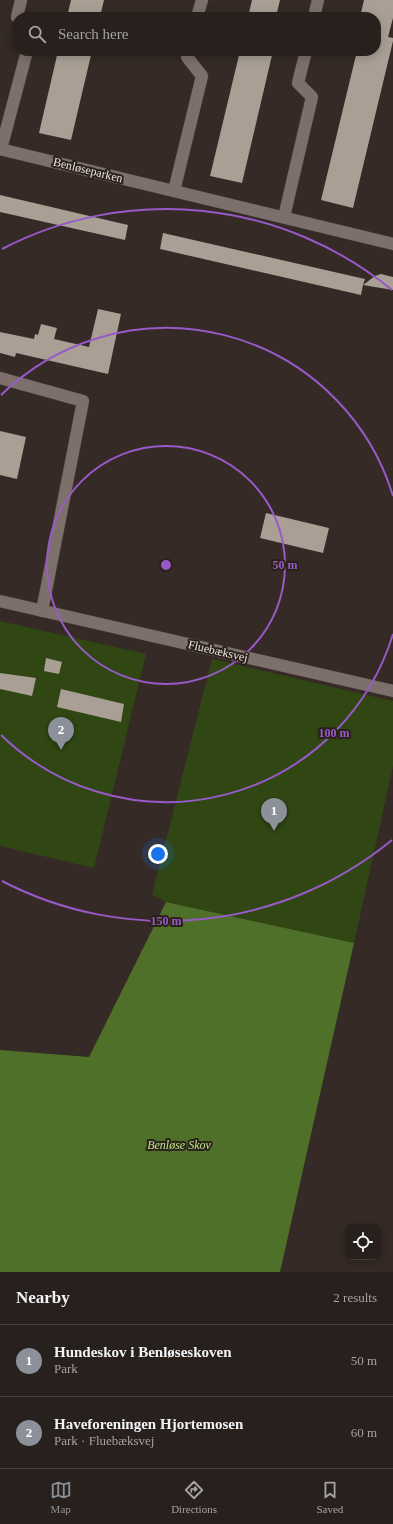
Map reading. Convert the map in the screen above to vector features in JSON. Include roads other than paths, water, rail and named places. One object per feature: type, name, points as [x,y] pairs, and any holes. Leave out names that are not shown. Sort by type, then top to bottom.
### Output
[{"type":"street","points":[[18,12],[21,0]]},
{"type":"street","points":[[198,12],[202,0]]},
{"type":"street","points":[[315,12],[318,0]]},
{"type":"street","name":"Benløseparken","points":[[26,56],[0,149],[393,244]]},
{"type":"street","points":[[174,191],[202,76],[187,56]]},
{"type":"street","points":[[284,218],[312,97],[298,83],[305,56]]},
{"type":"street","points":[[0,378],[83,401],[42,611]]},
{"type":"street","name":"Fluebæksvej","points":[[0,601],[393,691]]},
{"type":"place","name":"Haveforeningen Hjortemosen","points":[[61,750]]},
{"type":"place","name":"Hundeskov i Benløseskoven","points":[[274,831]]},
{"type":"park label","name":"Benløse Skov","points":[[179,1145]]}]
